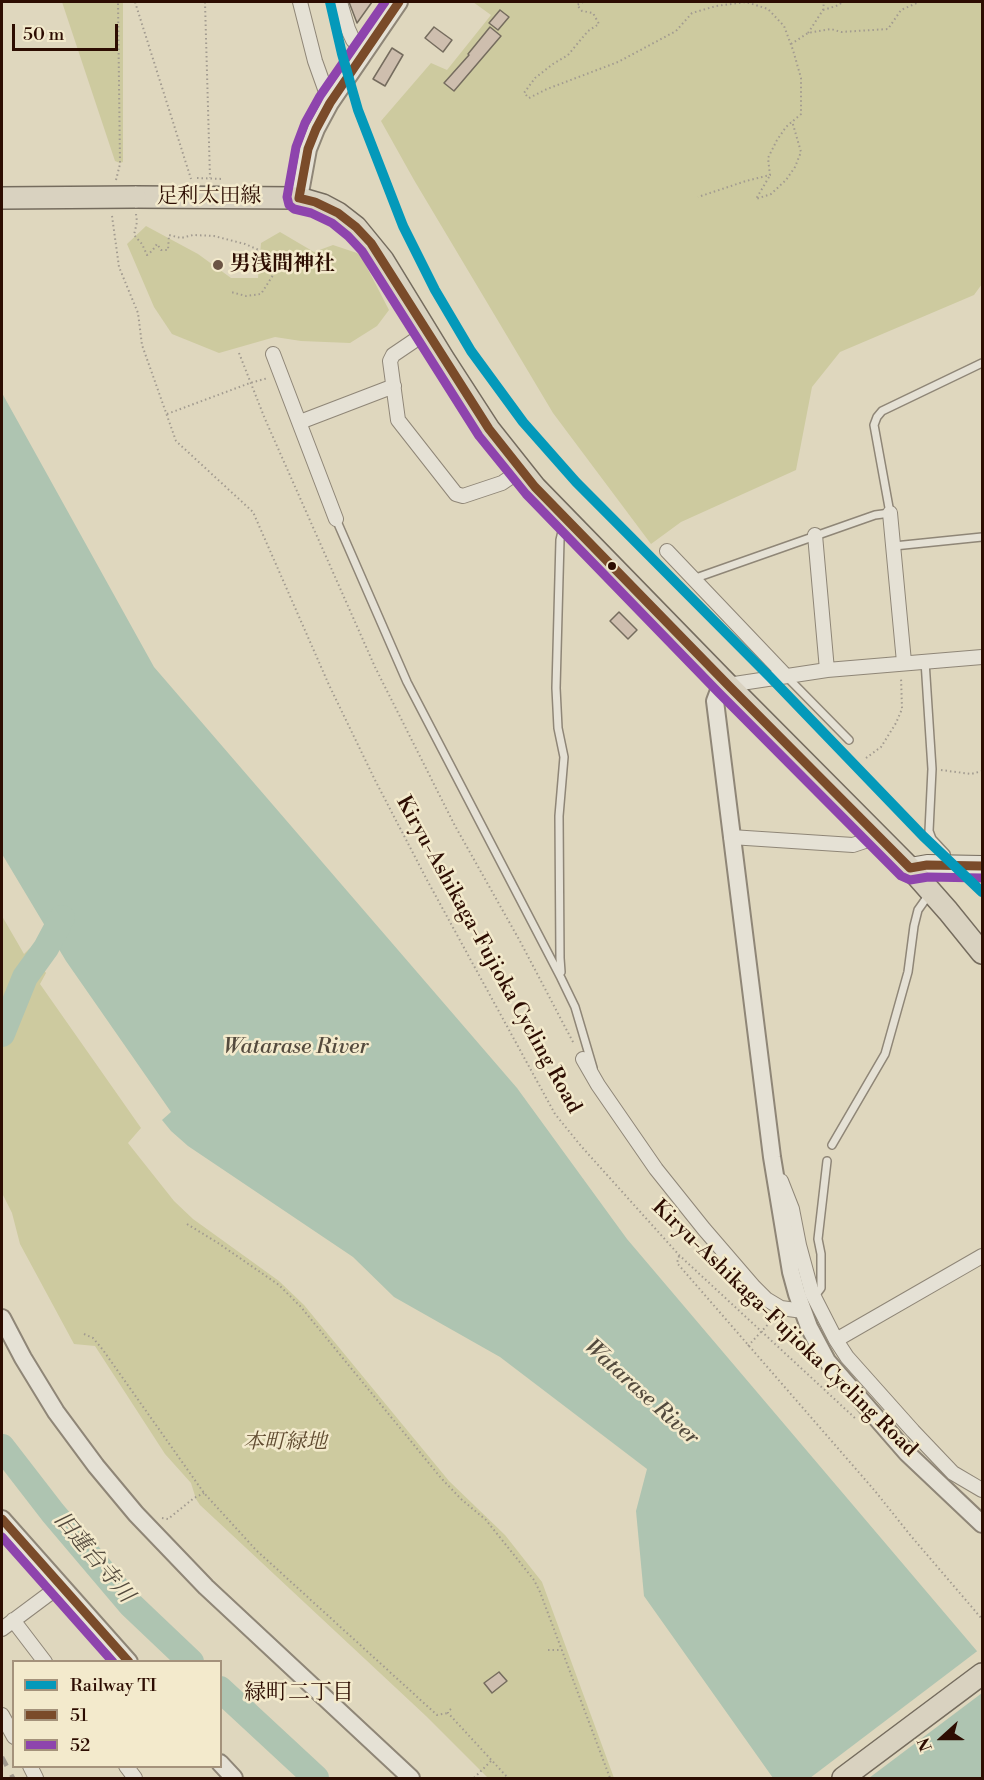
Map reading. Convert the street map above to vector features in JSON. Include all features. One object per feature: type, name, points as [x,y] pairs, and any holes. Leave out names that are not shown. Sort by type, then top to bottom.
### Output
[{"type":"main road","name":"足利太田線","points":[[2,198],[135,204],[299,198],[323,205],[338,213],[356,227],[383,260],[489,429],[521,470],[728,685],[910,868],[982,953]]},
{"type":"main road","points":[[910,868],[927,865],[982,866]]},
{"type":"main road","points":[[843,1779],[982,1674]]},
{"type":"street","points":[[300,2],[315,61],[330,103]]},
{"type":"street","points":[[340,2],[353,40],[364,53]]},
{"type":"street","points":[[299,198],[308,149],[316,129],[330,103],[399,2]]},
{"type":"street","points":[[427,332],[393,356],[390,361],[398,420],[456,494],[463,496],[502,483],[521,470]]},
{"type":"street","points":[[273,354],[336,519]]},
{"type":"street","points":[[300,422],[394,386]]},
{"type":"street","points":[[890,513],[904,663]]},
{"type":"street","points":[[815,536],[827,670]]},
{"type":"street","points":[[667,551],[786,676]]},
{"type":"street","points":[[982,657],[827,670],[728,685],[718,693],[715,701],[772,1157],[791,1272],[803,1311],[813,1336],[827,1361],[846,1385],[915,1461],[982,1524]]},
{"type":"street","points":[[731,837],[853,845],[865,842],[877,834]]},
{"type":"street","points":[[583,1059],[598,1085],[656,1169],[704,1230],[766,1299],[781,1308],[803,1311]]},
{"type":"street","points":[[772,1157],[792,1209],[799,1245],[814,1298],[836,1340],[847,1357],[953,1473],[982,1491]]},
{"type":"street","points":[[836,1340],[982,1256]]},
{"type":"street","points":[[2,1318],[56,1412],[96,1466],[136,1514],[206,1587],[411,1779]]},
{"type":"street","points":[[2,1519],[127,1660]]},
{"type":"street","points":[[43,1660],[7,1624],[61,1585]]},
{"type":"street","points":[[2,1714],[12,1733]]},
{"type":"street","points":[[222,1765],[234,1779]]},
{"type":"lane","points":[[693,579],[875,515],[890,513],[874,425],[877,417],[882,411],[982,363]]},
{"type":"lane","points":[[336,519],[407,682],[575,1007],[598,1085]]},
{"type":"lane","points":[[561,978],[559,816],[564,757],[558,728],[556,688],[560,540],[566,519]]},
{"type":"lane","points":[[894,546],[982,537]]},
{"type":"lane","points":[[925,661],[932,769],[929,831],[932,839],[946,854],[947,865]]},
{"type":"lane","points":[[786,676],[849,740]]},
{"type":"lane","points":[[832,1145],[885,1054],[908,972],[918,910],[931,891]]},
{"type":"lane","points":[[814,1298],[821,1287],[821,1254],[818,1239],[827,1161]]},
{"type":"path","points":[[135,2],[191,179]]},
{"type":"path","points":[[205,2],[210,178]]},
{"type":"path","points":[[583,2],[577,5],[582,11],[593,13],[599,24],[588,31],[568,55],[535,78],[524,93],[529,98],[547,88],[618,62],[676,31],[692,13],[716,6],[746,2],[768,9],[784,26],[801,78],[801,114],[792,121],[786,127],[777,140],[768,158],[770,175],[756,200],[771,194],[786,180],[795,167],[801,152],[792,121]]},
{"type":"path","points":[[808,33],[823,10],[825,2]]},
{"type":"path","points":[[823,10],[843,2]]},
{"type":"path","points":[[791,44],[808,33],[831,29],[841,32],[888,29],[901,10],[919,2]]},
{"type":"path","points":[[698,197],[770,175]]},
{"type":"path","points":[[135,204],[137,222],[134,235],[142,244],[147,255],[157,244],[161,250],[168,250],[169,235],[181,238],[194,235],[214,236],[245,244],[266,253],[275,273],[261,294],[246,296],[231,292]]},
{"type":"path","points":[[239,353],[250,383],[375,667],[454,824],[583,1059]]},
{"type":"path","points":[[166,414],[259,381]]},
{"type":"path","name":"Kiryu-Ashikaga-Fujioka Cycling Road","points":[[157,386],[176,441],[253,513],[329,685],[375,780],[555,1114],[679,1254],[856,1420]]},
{"type":"path","points":[[866,758],[881,747],[903,709],[901,674],[904,663]]},
{"type":"path","points":[[932,769],[971,774],[982,771]]},
{"type":"path","points":[[187,1224],[218,1242],[279,1286],[302,1307],[441,1478],[486,1520],[534,1580],[610,1779]]},
{"type":"path","points":[[679,1254],[677,1263],[875,1491],[982,1619]]},
{"type":"path","points":[[748,1346],[781,1308]]},
{"type":"path","points":[[84,1334],[93,1338],[103,1350],[204,1493],[256,1550],[435,1713],[438,1715],[448,1713],[451,1709]]},
{"type":"path","points":[[162,1518],[168,1519],[194,1498],[204,1493]]},
{"type":"path","points":[[548,1650],[562,1650]]},
{"type":"path","points":[[448,1713],[507,1779]]},
{"type":"path","points":[[474,1779],[491,1761]]},
{"type":"green space","points":[[62,2],[123,2],[123,162],[115,161]]},
{"type":"green space","points":[[473,2],[982,2],[982,284],[974,295],[840,352],[812,387],[796,470],[681,522],[651,544],[553,413],[381,121],[431,63],[447,70],[491,15]]},
{"type":"green space","points":[[146,226],[198,254],[231,278],[258,278],[261,243],[280,232],[314,252],[333,245],[360,254],[389,310],[377,326],[350,343],[301,341],[275,337],[219,353],[172,334],[154,307],[127,244]]},
{"type":"green space","name":"本町緑地","points":[[2,916],[24,954],[30,948],[46,973],[40,984],[141,1128],[128,1143],[174,1201],[193,1219],[279,1281],[304,1305],[449,1481],[505,1535],[542,1582],[614,1778],[488,1778],[426,1716],[200,1505],[191,1483],[165,1454],[95,1346],[74,1344],[20,1244],[12,1213],[2,1193]]},
{"type":"water","name":"Watarase River","points":[[2,393],[154,667],[517,1088],[627,1239],[982,1657],[982,1778],[773,1778],[644,1596],[636,1511],[647,1469],[500,1357],[394,1297],[353,1257],[188,1146],[162,1120],[171,1112],[66,961],[2,854]]},
{"type":"pier","points":[[980,1649],[982,1652],[982,1693],[869,1778],[810,1778]]},
{"type":"building","points":[[349,2],[372,2],[357,23]]},
{"type":"building","points":[[500,10],[509,17],[498,30],[489,23]]},
{"type":"building","points":[[434,27],[452,40],[443,52],[425,38]]},
{"type":"building","points":[[490,27],[501,36],[454,91],[444,83]]},
{"type":"building","points":[[392,48],[403,55],[385,86],[373,79]]},
{"type":"building","points":[[619,612],[637,630],[628,639],[610,621]]},
{"type":"building","points":[[499,1672],[507,1681],[492,1693],[484,1683]]},
{"type":"waterway","name":"旧蓮台寺川","points":[[2,1034],[25,977],[46,948],[62,918]]},
{"type":"waterway","name":"旧蓮台寺川","points":[[2,1447],[53,1513],[131,1605],[189,1660]]},
{"type":"waterway","name":"旧蓮台寺川","points":[[222,1691],[316,1778]]},
{"type":"railway","points":[[2,1757],[13,1778]]},
{"type":"rail line","name":"TI","points":[[330,2],[358,110],[403,226],[435,290],[471,351],[523,422],[576,482],[770,677],[923,836],[982,892]]},
{"type":"transit line","name":"52","points":[[385,2],[320,96],[305,123],[296,147],[287,197],[289,205],[332,223],[362,251],[479,436],[526,494],[901,876],[910,880],[928,877],[982,878]]},
{"type":"transit line","name":"51","points":[[399,2],[330,103],[316,129],[308,149],[299,198],[315,202],[338,213],[371,243],[489,429],[535,487],[910,868],[927,865],[982,866]]},
{"type":"transit line","name":"51","points":[[2,1519],[127,1660]]},
{"type":"transit line","name":"52","points":[[2,1537],[111,1660]]},
{"type":"place","name":"男浅間神社","points":[[218,265]]},
{"type":"district","name":"緑町二丁目","points":[[299,1694]]}]
